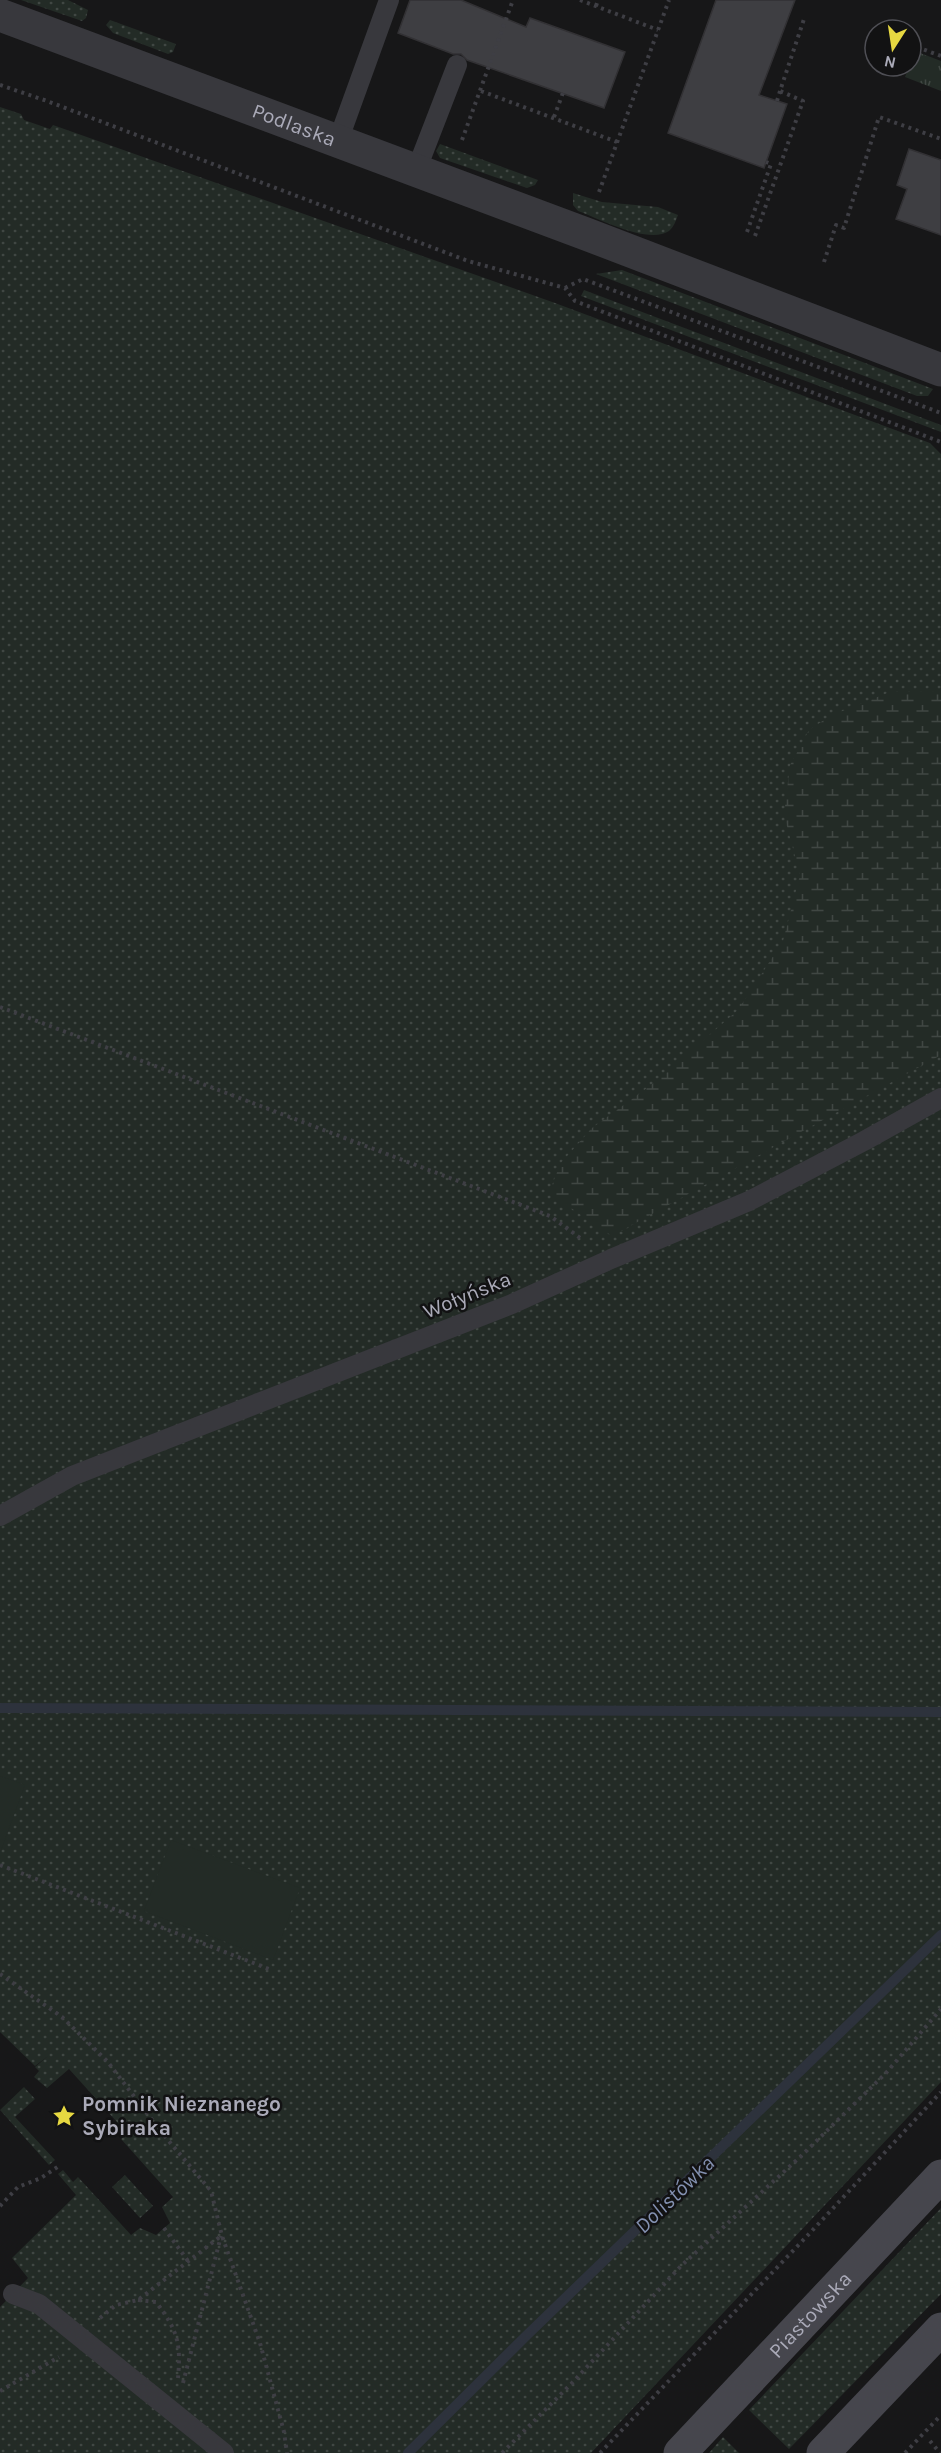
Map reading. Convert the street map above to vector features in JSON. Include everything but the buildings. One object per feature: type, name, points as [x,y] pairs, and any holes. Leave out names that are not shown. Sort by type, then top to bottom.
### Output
[{"type":"main road","name":"Piastowska","points":[[680,2453],[941,2176]]},
{"type":"main road","points":[[823,2453],[941,2329]]},
{"type":"street","name":"Podlaska","points":[[0,15],[586,234],[941,370]]},
{"type":"lane","points":[[338,141],[389,0]]},
{"type":"lane","points":[[416,171],[458,65]]},
{"type":"lane","name":"Wołyńska","points":[[0,1516],[72,1476],[512,1304],[611,1259],[749,1202],[864,1142],[941,1098]]},
{"type":"lane","points":[[13,2294],[39,2304],[176,2412],[224,2453]]},
{"type":"path","points":[[462,141],[482,91],[513,0]]},
{"type":"path","points":[[580,0],[658,30]]},
{"type":"path","points":[[596,6],[598,0]]},
{"type":"path","points":[[599,192],[669,0]]},
{"type":"path","points":[[777,101],[804,19]]},
{"type":"path","points":[[923,49],[941,56]]},
{"type":"path","points":[[0,85],[468,261],[565,288],[575,301],[941,442]]},
{"type":"path","points":[[554,117],[564,90]]},
{"type":"path","points":[[482,91],[617,142]]},
{"type":"path","points":[[755,236],[803,101],[780,92]]},
{"type":"path","points":[[824,262],[837,225],[844,228],[879,117],[941,139]]},
{"type":"path","points":[[747,232],[771,164],[766,162]]},
{"type":"path","points":[[565,288],[583,279],[941,413]]},
{"type":"path","points":[[0,1006],[550,1216],[611,1259]]},
{"type":"path","points":[[0,1865],[269,1969]]},
{"type":"path","points":[[0,1974],[62,2017],[107,2061],[162,2133],[211,2191],[222,2236],[260,2343],[284,2432],[287,2453]]},
{"type":"path","points":[[502,2453],[573,2382],[681,2266],[800,2157],[886,2073],[941,2009]]},
{"type":"path","points":[[600,2453],[941,2092]]},
{"type":"path","points":[[0,2206],[18,2187],[41,2178],[59,2166]]},
{"type":"path","points":[[164,2228],[188,2261]]},
{"type":"path","points":[[138,2300],[222,2236]]},
{"type":"path","points":[[176,2412],[222,2236]]},
{"type":"path","points":[[0,2391],[86,2340],[93,2324],[116,2305],[138,2300],[156,2302],[171,2322],[180,2350],[176,2412]]},
{"type":"path","points":[[905,2453],[941,2415]]},
{"type":"path","points":[[930,2441],[940,2453]]},
{"type":"green space","points":[[21,0],[68,0],[88,10],[86,18],[82,21]]},
{"type":"green space","points":[[110,20],[176,44],[173,52],[168,54],[113,33],[106,25]]},
{"type":"green space","points":[[923,54],[941,61],[941,91],[908,78],[923,78]]},
{"type":"green space","points":[[0,107],[21,114],[24,120],[50,129],[53,125],[555,303],[930,443],[941,454],[941,2082],[591,2453],[0,2453],[0,2307],[28,2278],[12,2258],[76,2195],[58,2174],[63,2170],[73,2182],[78,2177],[131,2235],[140,2228],[156,2235],[170,2223],[162,2207],[173,2197],[121,2139],[127,2133],[69,2069],[47,2088],[34,2077],[39,2071],[35,2067],[48,2056],[35,2066],[0,2032]]},
{"type":"green space","points":[[440,144],[538,180],[535,185],[527,188],[440,158],[436,151]]},
{"type":"green space","points":[[573,193],[602,202],[658,207],[678,215],[669,231],[649,235],[637,233],[578,211],[573,205]]},
{"type":"green space","points":[[622,270],[933,389],[928,396],[917,396],[596,274]]},
{"type":"green space","points":[[584,290],[941,425],[941,432],[581,296]]},
{"type":"green space","points":[[941,691],[941,1055],[612,1236],[549,1193],[560,1164],[592,1128],[658,1080],[738,1010],[783,941],[800,875],[784,815],[790,765],[809,730],[830,716],[890,692]]},
{"type":"green space","points":[[0,1776],[25,1785],[0,1853]]},
{"type":"green space","points":[[171,1840],[300,1888],[273,1960],[144,1911]]},
{"type":"green space","points":[[24,2087],[35,2099],[15,2117],[55,2160],[49,2165],[0,2110]]},
{"type":"green space","points":[[125,2175],[153,2206],[140,2218],[112,2187]]},
{"type":"green space","points":[[941,2208],[941,2294],[789,2449],[749,2410]]},
{"type":"green space","points":[[723,2437],[739,2453],[709,2453]]},
{"type":"waterway","points":[[0,1708],[941,1712]]},
{"type":"waterway","name":"Dolistówka","points":[[408,2453],[941,1935]]},
{"type":"place","name":"Pomnik Nieznanego Sybiraka","points":[[64,2116]]}]
